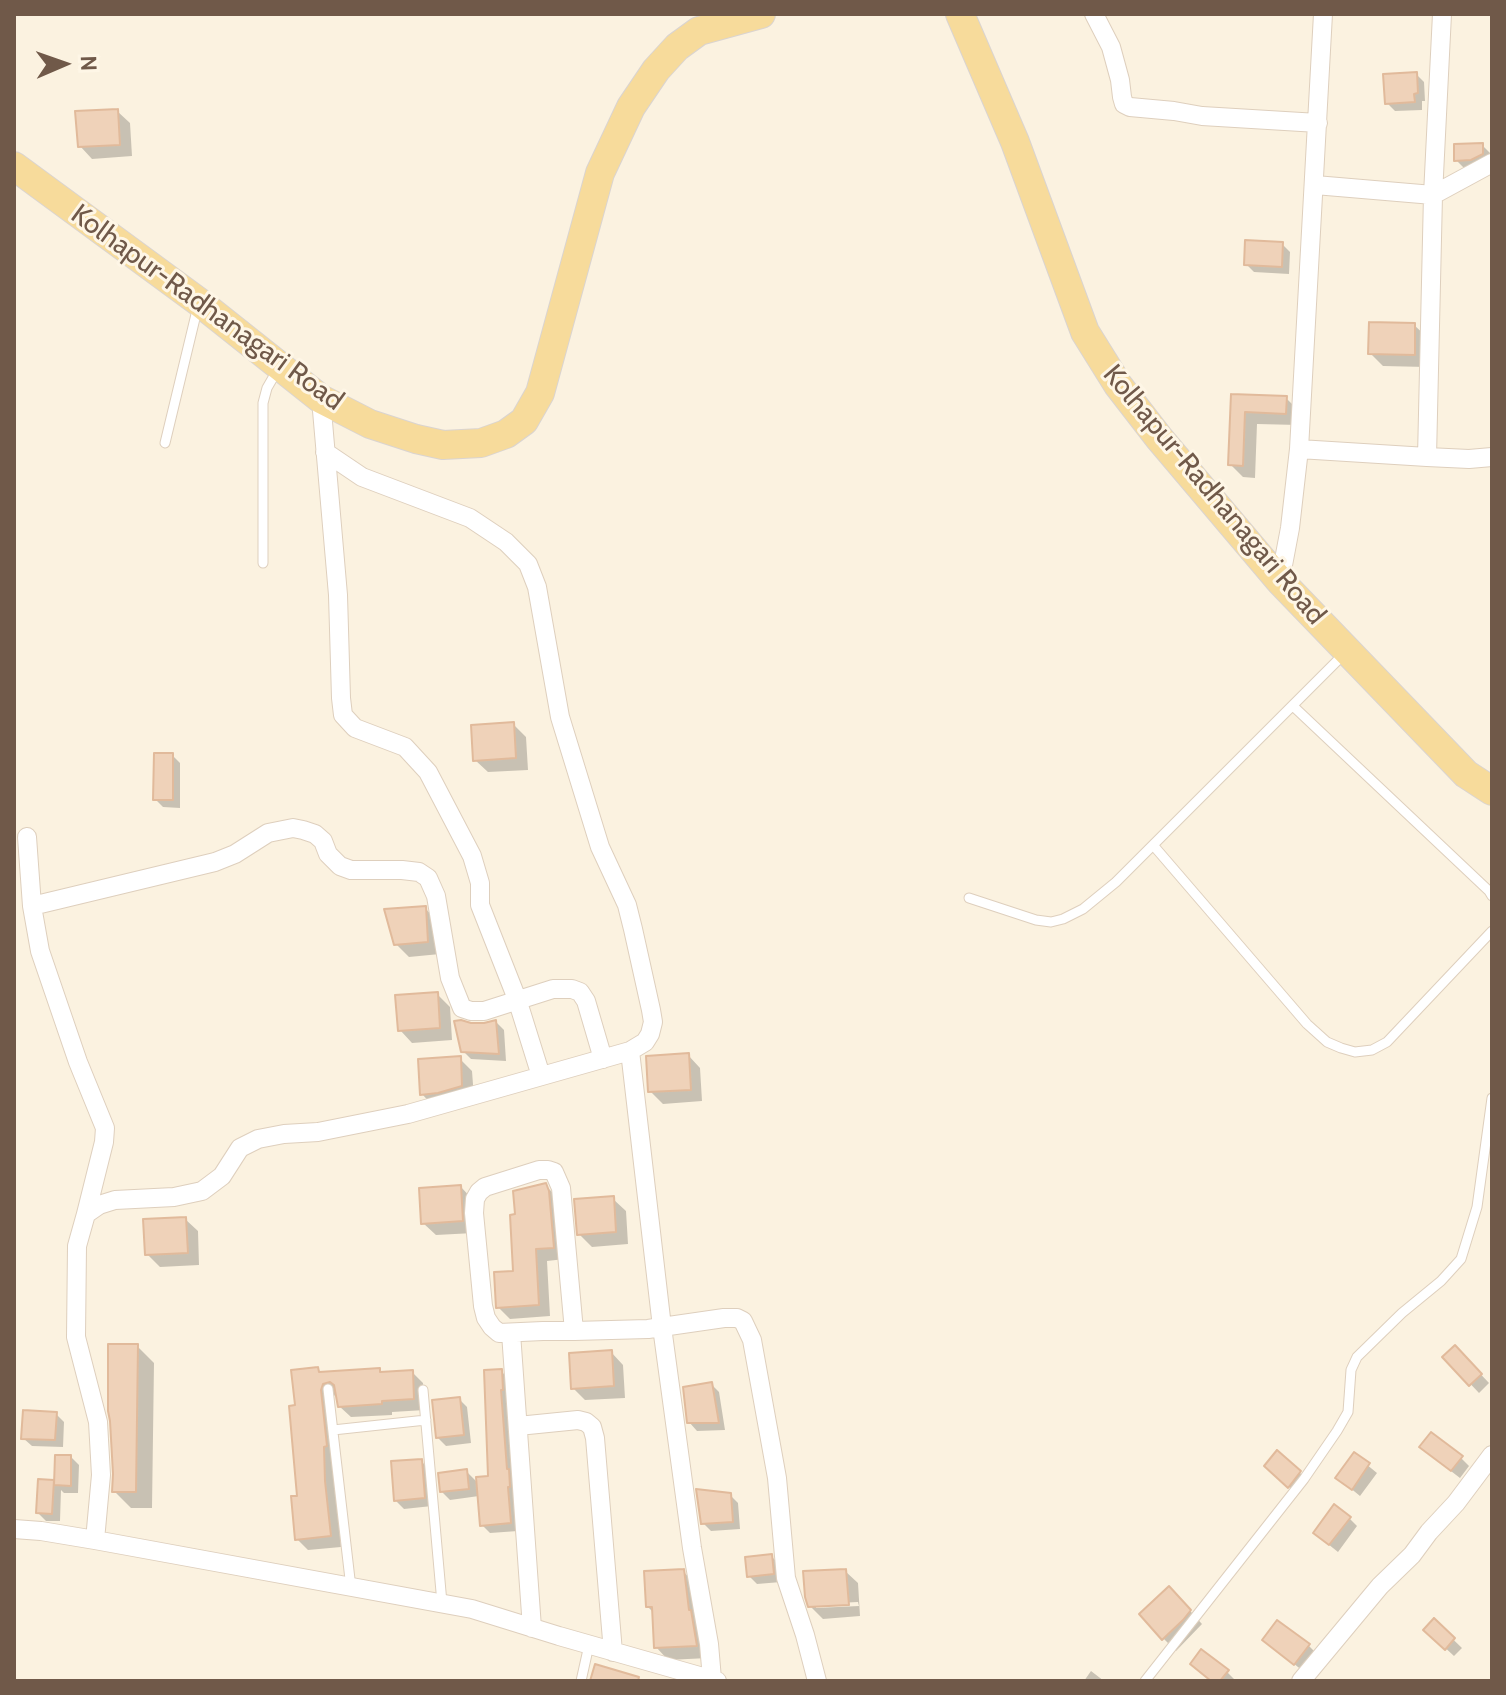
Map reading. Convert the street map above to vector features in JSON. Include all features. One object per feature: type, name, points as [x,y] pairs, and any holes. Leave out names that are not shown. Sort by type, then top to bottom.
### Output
[{"type":"main road","name":"Kolhapur-Radhanagari Road","points":[[14,166],[199,302],[321,399],[370,424],[416,439],[443,445],[481,443],[506,434],[524,421],[540,393],[600,173],[631,107],[656,70],[677,47],[699,31],[761,14]]},
{"type":"main road","name":"Kolhapur-Radhanagari Road","points":[[963,16],[1015,142],[1085,332],[1118,385],[1280,581],[1466,774],[1492,791]]},
{"type":"street","points":[[1094,14],[1111,47],[1124,104],[1130,107],[1202,116],[1318,123]]},
{"type":"street","points":[[1280,581],[1299,449],[1323,14]]},
{"type":"street","points":[[1427,457],[1433,195],[1442,14]]},
{"type":"street","points":[[1315,185],[1433,195],[1492,163]]},
{"type":"street","points":[[321,399],[338,595],[343,715],[355,728],[405,747],[428,772],[472,856],[480,883],[480,905],[517,999],[541,1076]]},
{"type":"street","points":[[1299,449],[1469,459],[1492,457]]},
{"type":"street","points":[[86,1214],[99,1205],[115,1200],[174,1197],[202,1191],[222,1176],[240,1148],[258,1139],[318,1132],[408,1114],[630,1051],[645,1042],[650,1034],[653,1022],[651,1010],[627,905],[600,847],[560,717],[537,587],[528,564],[506,542],[470,518],[362,477],[325,452]]},
{"type":"street","points":[[32,906],[215,862],[235,854],[268,833],[293,828],[303,830],[323,841],[328,854],[340,866],[351,870],[419,872],[428,878],[436,896],[450,978],[462,1008],[484,1011],[553,989],[572,989],[580,992],[586,1001],[603,1059]]},
{"type":"street","points":[[27,837],[32,906],[40,951],[78,1062],[105,1128],[77,1246],[76,1337],[98,1422],[101,1475],[95,1540]]},
{"type":"street","points":[[14,1529],[95,1540],[472,1609],[715,1680],[692,1548],[662,1327],[630,1051]]},
{"type":"street","points":[[574,1331],[561,1188],[554,1172],[539,1170],[485,1187],[475,1199],[483,1306],[492,1327],[499,1333],[511,1333],[648,1329],[724,1318],[743,1321],[752,1340],[777,1478],[786,1578],[817,1681]]},
{"type":"street","points":[[511,1333],[532,1628]]},
{"type":"street","points":[[518,1426],[578,1420],[592,1427],[613,1652]]},
{"type":"street","points":[[1301,1681],[1380,1586],[1412,1555],[1456,1503],[1492,1455]]},
{"type":"lane","points":[[165,443],[199,302]]},
{"type":"lane","points":[[263,563],[263,403],[279,366]]},
{"type":"lane","points":[[969,898],[1051,922],[1083,909],[1153,845],[1347,651]]},
{"type":"lane","points":[[1293,706],[1492,896]]},
{"type":"lane","points":[[1153,845],[1307,1024],[1327,1042],[1355,1052],[1372,1050],[1387,1042],[1492,931]]},
{"type":"lane","points":[[1145,1681],[1304,1479],[1337,1431],[1348,1412],[1351,1370],[1357,1357],[1459,1263],[1477,1207],[1492,1098]]},
{"type":"lane","points":[[328,1389],[351,1588]]},
{"type":"lane","points":[[423,1390],[442,1603]]},
{"type":"lane","points":[[333,1430],[426,1420]]},
{"type":"lane","points":[[581,1681],[589,1645]]},
{"type":"building","points":[[1417,72],[1415,102],[1385,104],[1383,74]]},
{"type":"building","points":[[118,109],[120,145],[78,147],[75,111]]},
{"type":"building","points":[[1483,143],[1483,154],[1471,160],[1454,161],[1454,144]]},
{"type":"building","points":[[1245,240],[1283,242],[1282,267],[1244,265]]},
{"type":"building","points":[[1369,322],[1415,323],[1415,355],[1368,354]]},
{"type":"building","points":[[1231,394],[1287,396],[1286,414],[1245,412],[1243,466],[1228,465]]},
{"type":"building","points":[[514,722],[516,758],[473,761],[471,725]]},
{"type":"building","points":[[154,753],[173,753],[173,800],[153,800]]},
{"type":"building","points":[[426,906],[428,942],[394,945],[384,909]]},
{"type":"building","points":[[438,992],[440,1028],[398,1031],[395,995]]},
{"type":"building","points":[[496,1020],[499,1054],[461,1052],[454,1021],[484,1023]]},
{"type":"building","points":[[689,1053],[691,1090],[648,1092],[646,1056]]},
{"type":"building","points":[[461,1056],[462,1086],[420,1095],[418,1059]]},
{"type":"building","points":[[546,1183],[554,1248],[536,1249],[539,1305],[496,1308],[494,1272],[513,1271],[510,1215],[515,1214],[513,1191]]},
{"type":"building","points":[[461,1185],[463,1221],[421,1224],[419,1188]]},
{"type":"building","points":[[614,1196],[616,1232],[577,1235],[574,1199]]},
{"type":"building","points":[[186,1217],[188,1253],[145,1255],[143,1219]]},
{"type":"building","points":[[108,1344],[138,1344],[136,1492],[112,1492]]},
{"type":"building","points":[[1455,1345],[1482,1374],[1469,1386],[1442,1357]]},
{"type":"building","points":[[612,1350],[614,1386],[571,1389],[569,1353]]},
{"type":"building","points":[[318,1367],[319,1372],[380,1368],[380,1372],[413,1370],[414,1399],[338,1407],[334,1385],[330,1382],[323,1384],[327,1446],[324,1447],[325,1481],[331,1536],[295,1540],[291,1496],[297,1496],[289,1406],[295,1405],[291,1370]]},
{"type":"building","points":[[502,1369],[511,1523],[480,1526],[476,1477],[488,1476],[484,1370]]},
{"type":"building","points":[[712,1382],[719,1423],[687,1423],[683,1387]]},
{"type":"building","points":[[460,1397],[464,1435],[436,1438],[432,1400]]},
{"type":"building","points":[[23,1410],[57,1412],[55,1440],[21,1439]]},
{"type":"building","points":[[1431,1432],[1463,1456],[1451,1471],[1419,1447]]},
{"type":"building","points":[[1277,1450],[1301,1471],[1288,1488],[1264,1466]]},
{"type":"building","points":[[1354,1452],[1370,1463],[1352,1490],[1335,1478]]},
{"type":"building","points":[[55,1455],[71,1455],[71,1486],[54,1485]]},
{"type":"building","points":[[422,1459],[425,1498],[394,1501],[391,1461]]},
{"type":"building","points":[[467,1469],[469,1489],[440,1492],[438,1473]]},
{"type":"building","points":[[38,1479],[54,1480],[52,1514],[36,1513]]},
{"type":"building","points":[[696,1489],[731,1493],[733,1522],[701,1524]]},
{"type":"building","points":[[1334,1504],[1351,1517],[1329,1545],[1313,1533]]},
{"type":"building","points":[[772,1554],[774,1574],[747,1577],[745,1557]]},
{"type":"building","points":[[684,1569],[697,1646],[654,1648],[652,1607],[646,1607],[644,1571]]},
{"type":"building","points":[[846,1569],[849,1605],[808,1607],[803,1571]]},
{"type":"building","points":[[1169,1586],[1191,1610],[1162,1640],[1139,1614]]},
{"type":"building","points":[[1434,1618],[1455,1638],[1445,1650],[1423,1630]]},
{"type":"building","points":[[1277,1620],[1310,1644],[1294,1665],[1262,1640]]},
{"type":"building","points":[[1201,1649],[1229,1670],[1220,1681],[1211,1681],[1190,1664]]},
{"type":"building","points":[[595,1664],[639,1677],[638,1681],[590,1681]]}]
